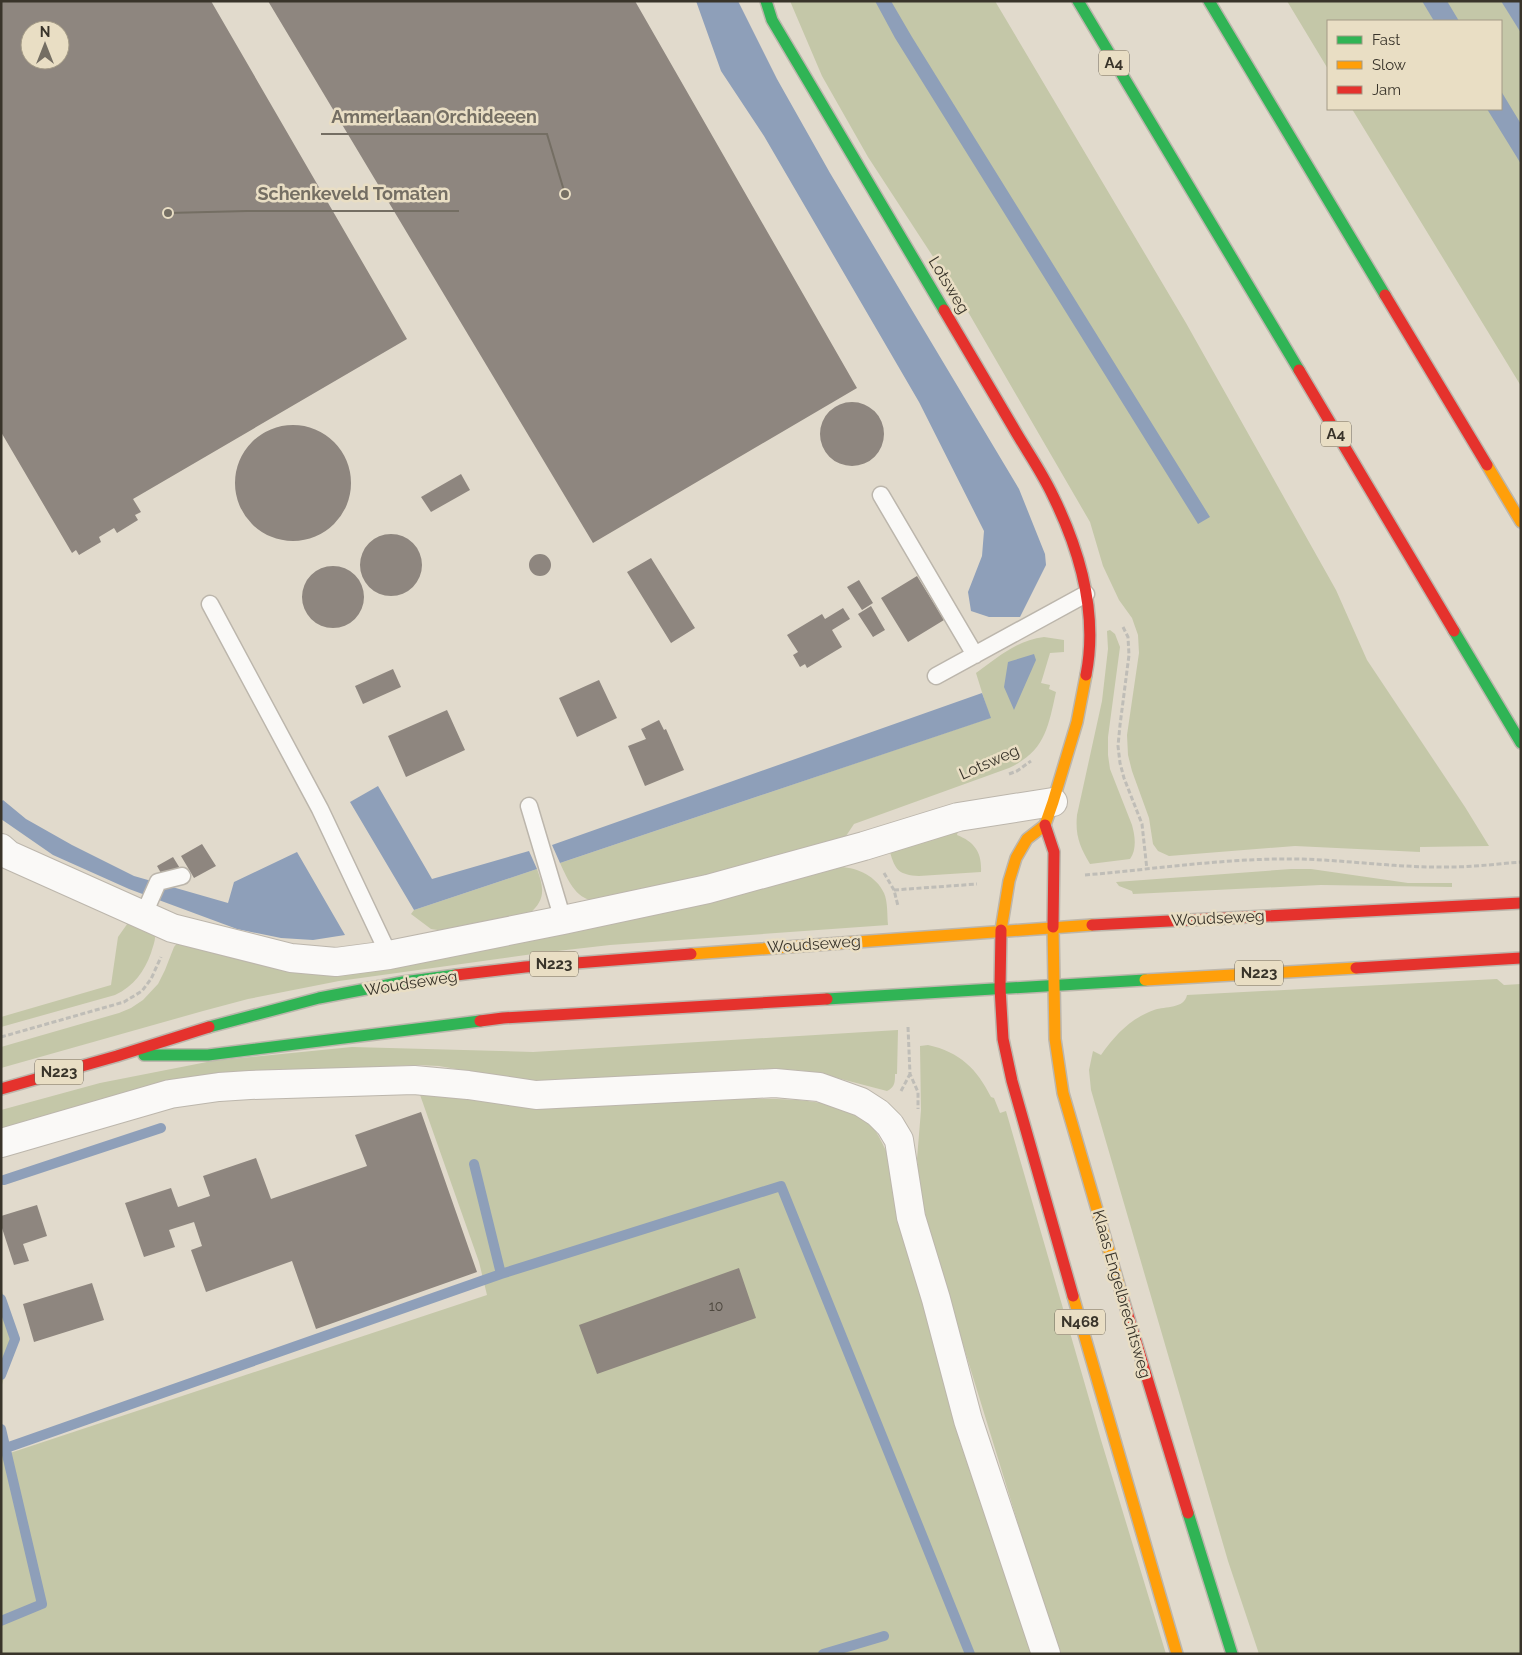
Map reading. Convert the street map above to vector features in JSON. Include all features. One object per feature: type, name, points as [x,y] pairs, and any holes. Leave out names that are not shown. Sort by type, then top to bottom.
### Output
[{"type":"main road","name":"Lotsweg","points":[[766,1],[772,20],[1054,495],[1073,541],[1086,594],[1090,627],[1089,660],[1077,722],[1049,813]]},
{"type":"main road","name":"A4","points":[[1078,1],[1521,743]]},
{"type":"main road","points":[[1209,1],[1521,522]]},
{"type":"main road","points":[[1049,813],[1055,877],[1053,927]]},
{"type":"main road","points":[[1001,930],[1009,881],[1016,858],[1027,839],[1049,813]]},
{"type":"main road","name":"Woudseweg","points":[[1,1089],[117,1056],[204,1028],[271,1010],[319,998],[403,982],[534,966],[1001,930],[1521,903]]},
{"type":"main road","name":"Klaas Engelbrechtsweg","points":[[1053,927],[1055,1039],[1063,1093],[1147,1380],[1232,1654]]},
{"type":"main road","name":"N468","points":[[1001,930],[1000,988],[1003,1039],[1012,1081],[1100,1393],[1177,1654]]},
{"type":"main road","name":"Woudseweg","points":[[117,1056],[208,1055],[503,1018],[1520,958]]},
{"type":"street","name":"Woudseweg","points":[[1,848],[9,855],[147,907],[172,928],[291,958],[336,962],[389,955],[708,889],[864,846],[958,816],[1049,813]]},
{"type":"street","points":[[1,1143],[170,1094],[219,1087],[414,1080],[468,1085],[536,1095],[775,1083],[819,1087],[861,1102],[878,1112],[890,1125],[899,1140],[911,1217],[936,1299],[968,1420],[1046,1654]]},
{"type":"lane","points":[[881,495],[975,655]]},
{"type":"lane","points":[[936,676],[1086,594]]},
{"type":"lane","name":"Woudseweg","points":[[210,604],[320,809],[389,955]]},
{"type":"lane","points":[[529,806],[563,920]]},
{"type":"lane","points":[[147,907],[158,882],[182,876]]},
{"type":"path","points":[[1086,594],[1105,604],[1121,622],[1128,637],[1129,655],[1118,746],[1124,778],[1142,824],[1147,870]]},
{"type":"path","name":"Lotsweg","points":[[1009,774],[1030,762],[1036,756]]},
{"type":"path","points":[[1055,877],[1147,870],[1232,860],[1298,859],[1354,864],[1448,867],[1521,862]]},
{"type":"path","points":[[894,890],[1009,881]]},
{"type":"path","points":[[1,1037],[124,1002],[142,991],[151,980],[172,928]]},
{"type":"green space","points":[[790,1],[995,1],[1186,323],[1336,590],[1367,660],[1489,846],[1420,847],[1420,852],[1295,846],[1169,856],[1158,851],[1153,844],[1149,818],[1128,755],[1127,735],[1139,653],[1138,635],[1132,618],[1119,600],[1103,566],[1090,522],[960,298],[868,157],[822,76]]},
{"type":"green space","points":[[1287,1],[1513,1],[1521,14],[1521,386],[1353,110],[1502,110],[1502,20],[1327,20],[1327,67]]},
{"type":"green space","points":[[1110,630],[1115,634],[1120,647],[1108,737],[1108,755],[1110,769],[1132,825],[1135,838],[1130,859],[1090,864],[1079,841],[1077,815],[1102,701],[1108,649],[1107,631]]},
{"type":"green space","points":[[1044,637],[1064,640],[1064,652],[1050,653],[1041,683],[1050,685],[1049,689],[1056,692],[1050,717],[1038,746],[1021,761],[1009,768],[854,824],[846,836],[744,869],[594,901],[587,899],[577,892],[566,876],[560,863],[990,718],[976,673],[1016,646]]},
{"type":"green space","points":[[958,831],[957,835],[973,845],[979,854],[981,872],[919,876],[902,873],[896,867],[890,852]]},
{"type":"green space","points":[[841,867],[854,869],[866,874],[881,887],[886,900],[888,925],[610,945],[339,981],[248,999],[1,1068],[1,1047],[119,1013],[143,1000],[158,984],[178,942],[290,966],[775,884]]},
{"type":"green space","points":[[537,869],[542,888],[541,899],[535,909],[529,914],[444,931],[431,929],[411,914],[414,910]]},
{"type":"green space","points":[[1311,869],[1408,883],[1452,883],[1452,887],[1321,885],[1133,894],[1132,891],[1119,886],[1116,882]]},
{"type":"green space","points":[[130,920],[155,933],[151,953],[138,978],[133,983],[115,995],[1,1027],[1,1017],[111,985],[118,937]]},
{"type":"green space","points":[[1497,979],[1504,985],[1521,984],[1521,1654],[1259,1654],[1228,1561],[1091,1090],[1089,1070],[1093,1051],[1101,1055],[1118,1034],[1138,1018],[1154,1010],[1178,1005],[1185,1000],[1187,995]]},
{"type":"green space","points":[[898,1030],[897,1074],[895,1074],[893,1086],[887,1091],[818,1073],[798,1070],[753,1069],[753,1071],[543,1081],[513,1079],[439,1066],[418,1065],[254,1072],[1,1131],[1,1110],[100,1083],[212,1061],[352,1047],[533,1052]]},
{"type":"green space","points":[[928,1045],[949,1052],[966,1063],[980,1078],[991,1097],[994,1098],[1000,1113],[1006,1111],[1101,1440],[1166,1654],[1059,1654],[937,1260],[921,1196],[917,1159],[921,1110],[920,1046]]},
{"type":"green space","points":[[419,1092],[546,1108],[756,1097],[757,1099],[802,1100],[833,1106],[847,1111],[872,1127],[888,1154],[1032,1654],[1,1654],[1,1444],[4,1455],[487,1295],[479,1262]]},
{"type":"green space","points":[[1,1288],[11,1321],[13,1347],[1,1388]]},
{"type":"water","points":[[696,1],[738,1],[777,79],[830,173],[1019,489],[1045,554],[1046,565],[1020,617],[989,617],[971,611],[968,592],[982,556],[984,531],[919,402],[764,136],[721,71]]},
{"type":"water","points":[[875,1],[891,1],[1210,517],[1198,524],[895,38]]},
{"type":"water","points":[[1422,1],[1447,1],[1458,20],[1433,20]]},
{"type":"water","points":[[1501,1],[1521,1],[1521,33]]},
{"type":"water","points":[[1502,93],[1521,124],[1521,164],[1488,110],[1502,110]]},
{"type":"water","points":[[1034,654],[1036,660],[1014,710],[1004,687],[1008,662]]},
{"type":"water","points":[[982,693],[991,718],[560,863],[552,845]]},
{"type":"water","points":[[378,786],[432,879],[529,851],[537,869],[414,910],[350,802]]},
{"type":"water","points":[[3,800],[26,819],[72,845],[134,876],[228,903],[234,882],[297,852],[345,935],[313,940],[281,938],[237,929],[129,889],[53,855],[1,819],[1,802]]},
{"type":"building","points":[[1,1],[211,1],[407,339],[133,499],[141,512],[135,515],[138,520],[117,533],[114,528],[99,537],[101,542],[79,555],[76,550],[72,553],[1,432]]},
{"type":"building","points":[[268,1],[635,1],[857,388],[593,543]]},
{"type":"building","points":[[852,402],[870,408],[878,416],[884,434],[878,452],[870,460],[852,466],[834,460],[826,452],[820,434],[826,416],[834,408]]},
{"type":"building","points":[[293,425],[315,429],[334,442],[347,461],[351,483],[347,505],[334,524],[315,537],[293,541],[271,537],[252,524],[239,505],[235,483],[239,461],[252,442],[271,429]]},
{"type":"building","points":[[461,474],[470,490],[431,512],[421,497]]},
{"type":"building","points":[[385,534],[397,534],[413,543],[420,553],[422,565],[420,577],[413,587],[397,596],[385,596],[374,591],[365,582],[360,571],[360,559],[365,548],[374,539]]},
{"type":"building","points":[[536,554],[544,554],[551,561],[551,569],[544,576],[536,576],[529,569],[529,561]]},
{"type":"building","points":[[651,558],[695,628],[671,643],[627,572]]},
{"type":"building","points":[[327,566],[339,566],[355,575],[362,585],[364,597],[362,609],[355,619],[339,628],[327,628],[316,623],[307,614],[302,603],[302,591],[307,580],[316,571]]},
{"type":"building","points":[[917,576],[944,620],[908,642],[881,598]]},
{"type":"building","points":[[859,580],[873,603],[862,610],[847,587]]},
{"type":"building","points":[[871,606],[885,630],[873,637],[858,614]]},
{"type":"building","points":[[843,608],[850,619],[832,630],[842,647],[807,668],[805,664],[800,667],[793,655],[798,652],[787,635],[822,614],[825,619]]},
{"type":"building","points":[[393,669],[401,687],[363,704],[355,686]]},
{"type":"building","points":[[599,680],[617,718],[577,737],[559,698]]},
{"type":"building","points":[[447,710],[465,750],[406,777],[388,736]]},
{"type":"building","points":[[659,720],[664,730],[666,729],[684,770],[645,786],[628,746],[646,739],[641,729]]},
{"type":"building","points":[[202,844],[216,866],[194,878],[181,856]]},
{"type":"building","points":[[173,857],[181,870],[165,880],[157,866]]},
{"type":"building","points":[[421,1112],[477,1272],[316,1329],[292,1261],[206,1292],[191,1250],[202,1246],[194,1222],[169,1230],[175,1247],[144,1257],[125,1203],[171,1188],[178,1207],[210,1196],[203,1176],[256,1158],[271,1199],[367,1166],[355,1135]]},
{"type":"building","points":[[37,1205],[47,1236],[23,1244],[29,1261],[14,1265],[1,1225],[1,1216]]},
{"type":"building","points":[[739,1268],[756,1318],[597,1374],[579,1325]]},
{"type":"building","points":[[92,1283],[104,1320],[34,1342],[23,1304]]},
{"type":"waterway","points":[[4,1180],[161,1128]]},
{"type":"waterway","points":[[474,1164],[501,1274]]},
{"type":"waterway","points":[[6,1448],[501,1274],[781,1186],[970,1654]]},
{"type":"waterway","points":[[1,1299],[15,1339],[1,1375]]},
{"type":"waterway","points":[[1,1429],[42,1604],[1,1621]]},
{"type":"waterway","points":[[823,1654],[884,1636]]},
{"type":"traffic: fast","points":[[766,1],[772,20],[944,310]]},
{"type":"traffic: fast","points":[[1078,1],[1299,370]]},
{"type":"traffic: fast","points":[[1209,1],[1385,295]]},
{"type":"traffic: fast","points":[[1454,631],[1521,743]]},
{"type":"traffic: fast","points":[[209,1027],[319,998],[403,982],[456,975]]},
{"type":"traffic: fast","points":[[827,999],[1145,980]]},
{"type":"traffic: fast","points":[[144,1055],[208,1055],[480,1021]]},
{"type":"traffic: fast","points":[[1188,1513],[1232,1654]]},
{"type":"traffic: slow","points":[[1487,465],[1521,522]]},
{"type":"traffic: slow","points":[[1001,930],[1009,881],[1016,858],[1027,839],[1045,825],[1053,802],[1077,722],[1086,675]]},
{"type":"traffic: slow","points":[[691,954],[1092,925]]},
{"type":"traffic: slow","points":[[1053,927],[1055,1039],[1063,1093],[1121,1292]]},
{"type":"traffic: slow","points":[[1145,980],[1356,968]]},
{"type":"traffic: slow","points":[[1073,1296],[1177,1654]]},
{"type":"traffic: jam","points":[[1385,295],[1487,465]]},
{"type":"traffic: jam","points":[[944,310],[1044,478],[1063,517],[1078,561],[1088,606],[1090,629],[1086,675]]},
{"type":"traffic: jam","points":[[1299,370],[1454,631]]},
{"type":"traffic: jam","points":[[1045,825],[1054,852],[1053,927]]},
{"type":"traffic: jam","points":[[1092,925],[1521,903]]},
{"type":"traffic: jam","points":[[1001,930],[1000,988],[1003,1039],[1012,1081],[1073,1296]]},
{"type":"traffic: jam","points":[[456,975],[525,967],[691,954]]},
{"type":"traffic: jam","points":[[1356,968],[1521,958]]},
{"type":"traffic: jam","points":[[480,1021],[503,1018],[827,999]]},
{"type":"traffic: jam","points":[[1,1089],[117,1056],[209,1027]]},
{"type":"traffic: jam","points":[[1121,1292],[1188,1513]]},
{"type":"place","name":"Ammerlaan Orchideeen","points":[[565,194]]},
{"type":"place","name":"Schenkeveld Tomaten","points":[[168,213]]}]
